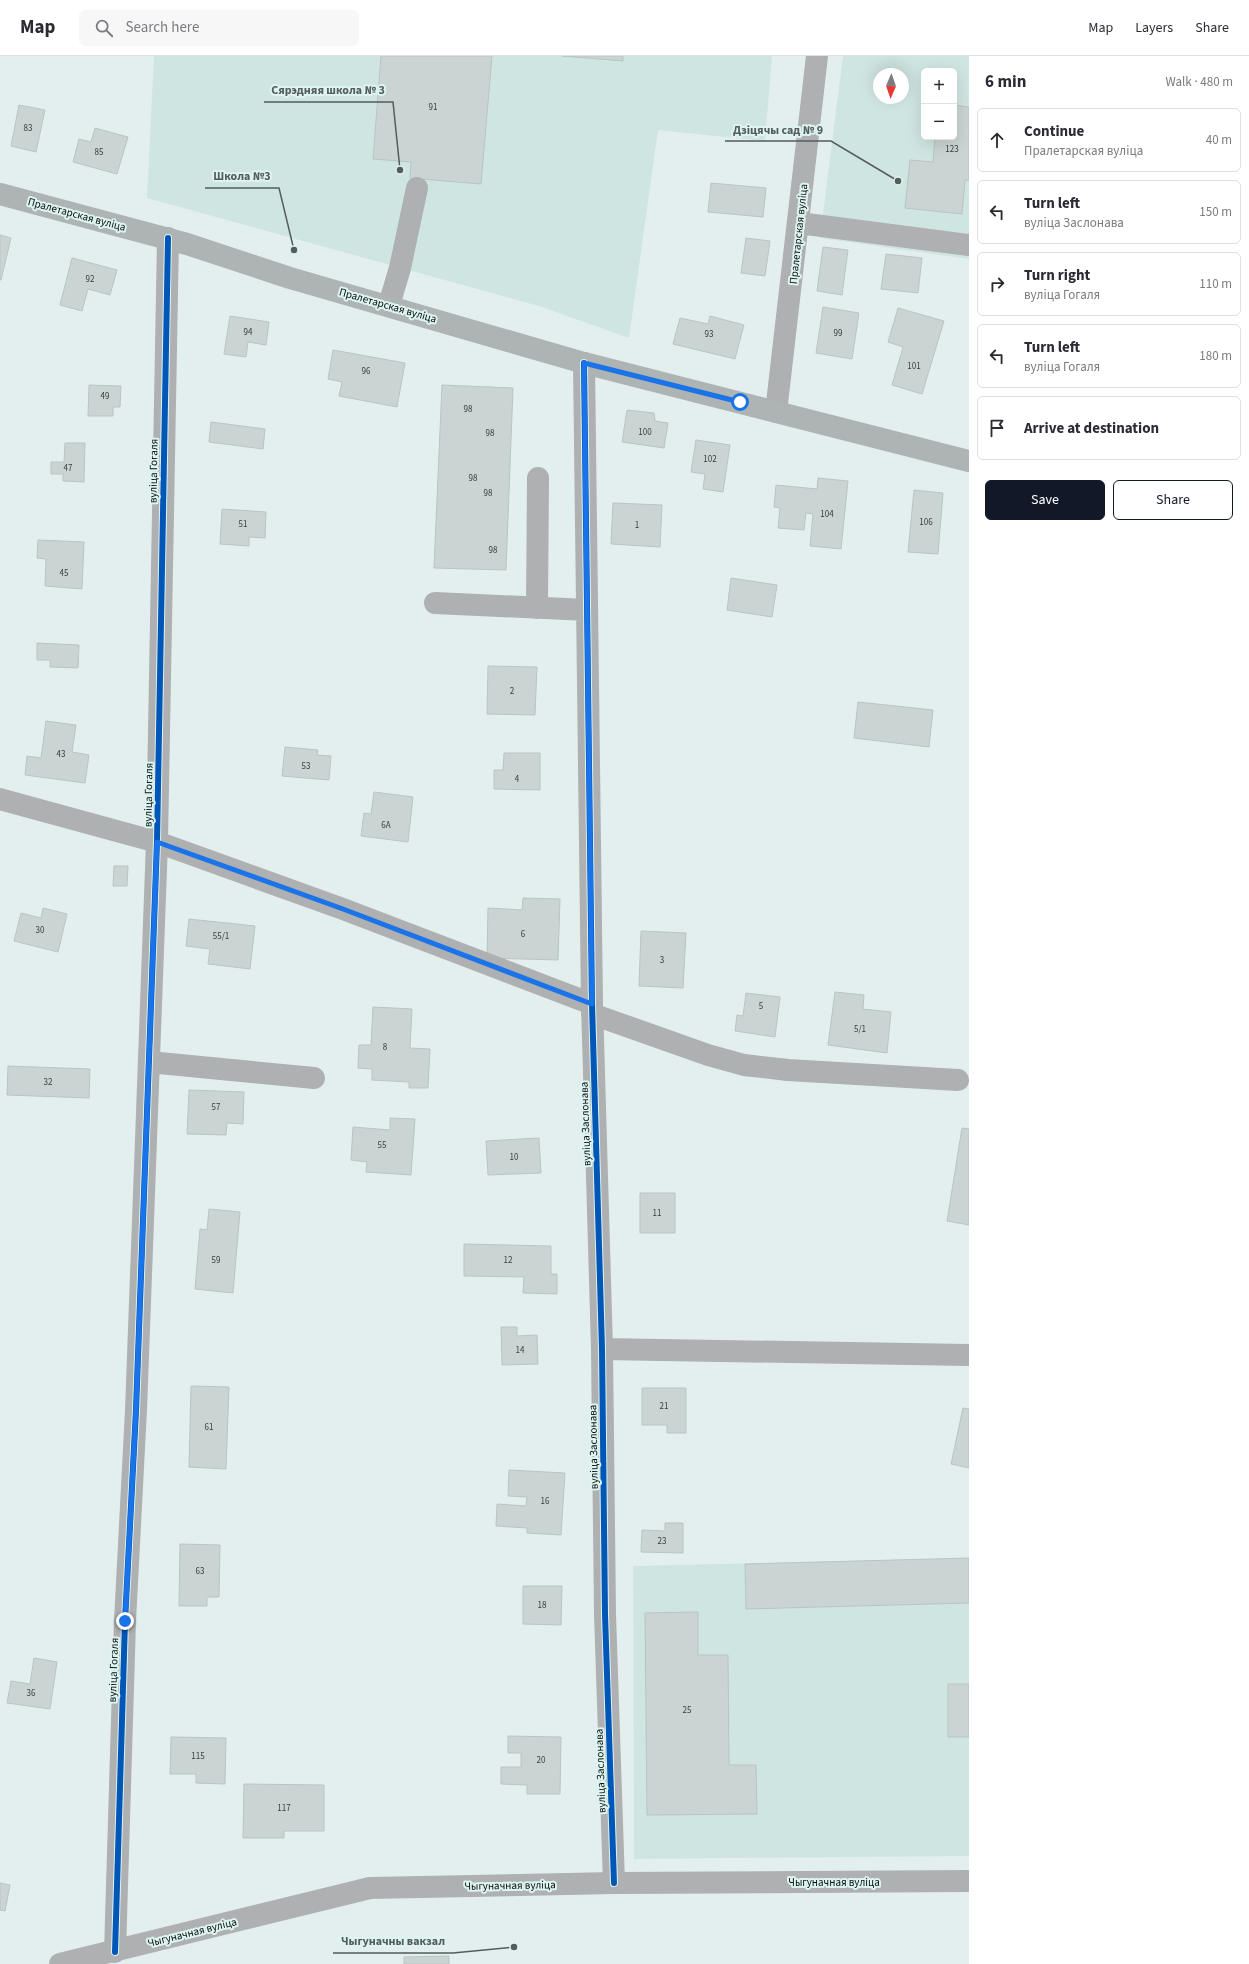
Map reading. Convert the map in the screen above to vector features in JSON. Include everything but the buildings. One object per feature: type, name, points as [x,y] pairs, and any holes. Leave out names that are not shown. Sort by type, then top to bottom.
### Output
[{"type":"main road","name":"Пралетарская вуліца","points":[[0,194],[168,238],[290,278],[389,305],[584,363],[969,461]]},
{"type":"street","name":"Пралетарская вуліца","points":[[776,412],[799,223],[817,56]]},
{"type":"street","points":[[389,305],[400,268],[417,188]]},
{"type":"street","points":[[799,223],[969,245]]},
{"type":"street","name":"вуліца Гогаля","points":[[115,1952],[125,1621],[136,1410],[157,842],[168,238]]},
{"type":"street","name":"вуліца Заслонава","points":[[584,363],[592,1009],[602,1349],[605,1614],[614,1884]]},
{"type":"street","points":[[536,608],[538,478]]},
{"type":"street","points":[[435,603],[587,610]]},
{"type":"street","name":"вуліца Гогаля","points":[[0,799],[157,842],[343,909],[708,1055],[744,1065],[788,1070],[958,1080]]},
{"type":"street","points":[[149,1062],[314,1078]]},
{"type":"street","points":[[602,1349],[969,1355]]},
{"type":"street","name":"Чыгуначная вуліца","points":[[60,1964],[115,1952],[370,1888],[969,1881]]},
{"type":"shaded area","points":[[154,56],[772,56],[765,141],[658,130],[629,338],[539,306],[147,198]]},
{"type":"shaded area","points":[[843,56],[969,56],[969,259],[820,238]]},
{"type":"shaded area","points":[[969,1558],[969,1856],[634,1859],[633,1566]]},
{"type":"cycle path","points":[[115,1952],[125,1621],[136,1410],[157,842],[168,238]]},
{"type":"cycle path","points":[[584,363],[592,1004],[602,1349],[605,1614],[614,1883]]},
{"type":"place","name":"Сярэдняя школа № 3","points":[[400,170]]},
{"type":"place","name":"Дзіцячы сад № 9","points":[[898,181]]},
{"type":"place","name":"Школа №3","points":[[294,250]]},
{"type":"place","name":"Чыгуначны вакзал","points":[[514,1947]]},
{"type":"route","points":[[125,1621],[136,1410],[157,842],[343,909],[592,1004],[584,363],[651,381],[740,402]]}]
